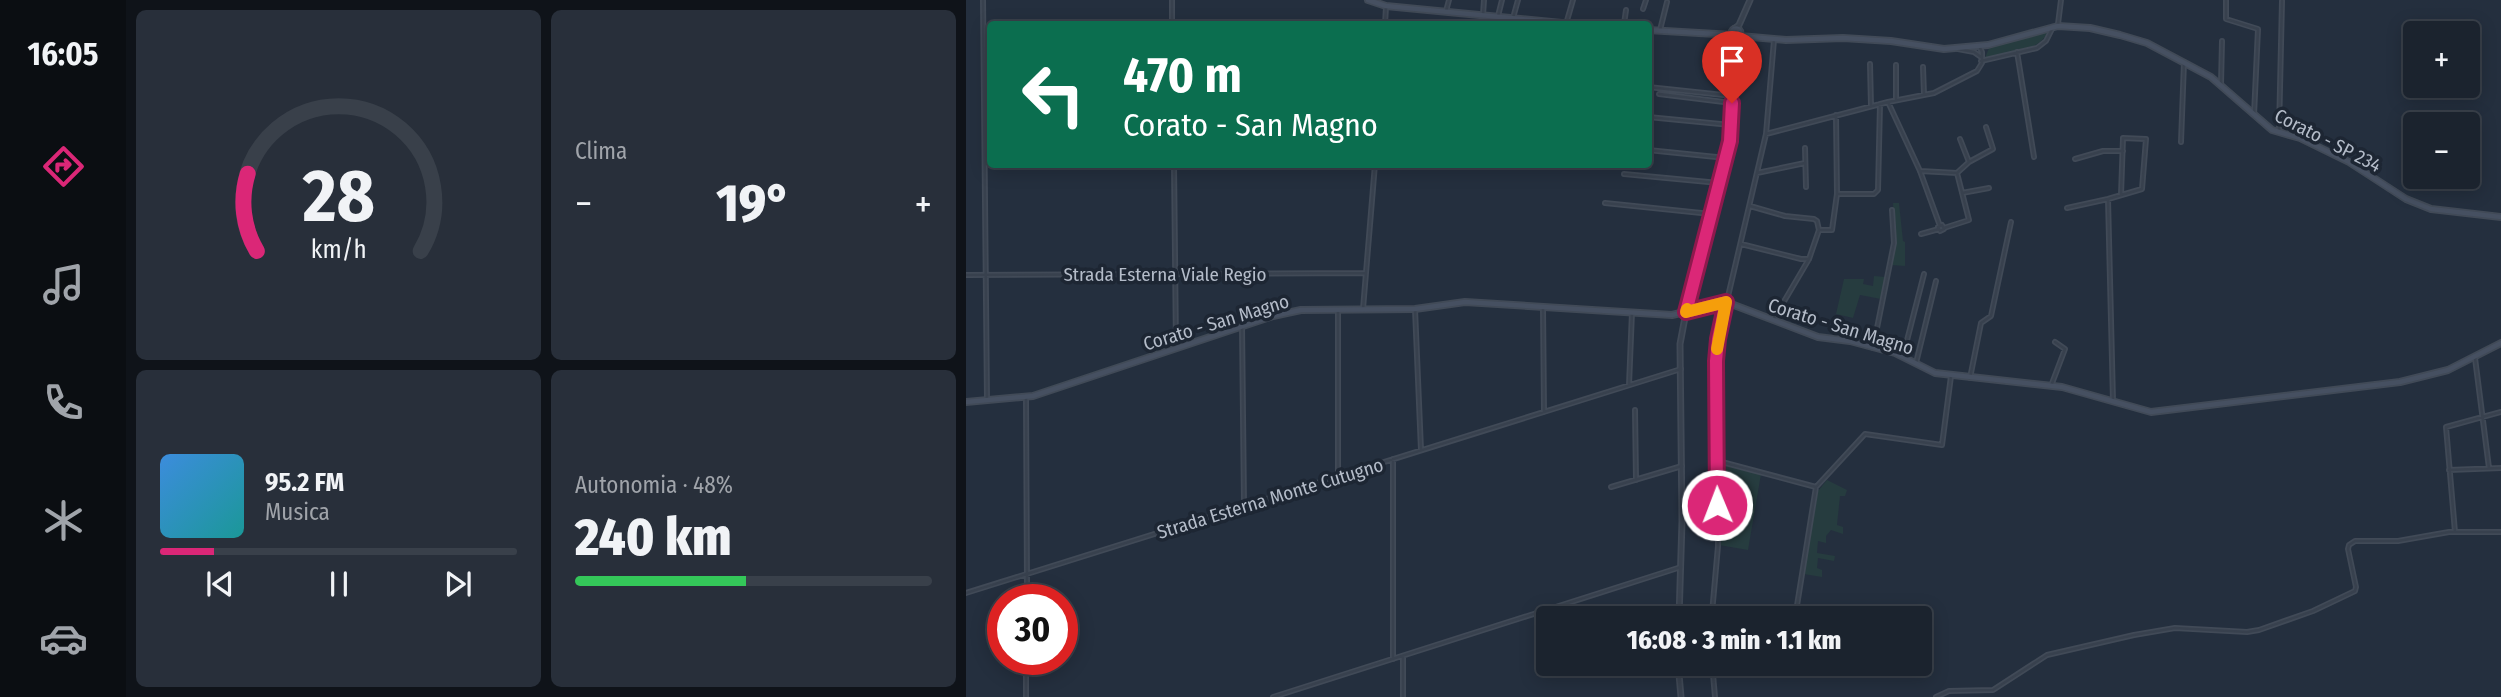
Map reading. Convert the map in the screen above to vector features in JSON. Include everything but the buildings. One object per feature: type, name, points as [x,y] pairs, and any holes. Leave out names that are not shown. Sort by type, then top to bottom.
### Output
[{"type":"main road","points":[[1371,0],[1387,6],[1540,21]]},
{"type":"main road","name":"Corato - SP 234","points":[[1736,33],[1774,38],[1891,41],[1944,49],[1979,46],[2056,26],[2090,28],[2120,35],[2147,43],[2184,62],[2221,84],[2272,130],[2300,138],[2349,162],[2406,199],[2431,209],[2501,217]]},
{"type":"main road","points":[[1652,30],[1736,33]]},
{"type":"main road","name":"Corato - San Magno","points":[[966,402],[1026,397],[1242,326],[1301,310],[1416,309],[1465,302],[1672,315],[1726,302],[1818,337],[1850,341],[1903,356],[1935,373],[2051,386],[2151,412],[2400,382],[2448,370],[2501,343]]},
{"type":"street","points":[[984,0],[987,400]]},
{"type":"street","points":[[1172,0],[1172,21]]},
{"type":"street","points":[[1446,11],[1449,0]]},
{"type":"street","points":[[1483,15],[1484,0]]},
{"type":"street","points":[[1498,16],[1502,0]]},
{"type":"street","points":[[1514,18],[1518,0]]},
{"type":"street","points":[[1567,21],[1573,0]]},
{"type":"street","points":[[1643,9],[1646,0]]},
{"type":"street","points":[[1679,606],[1682,466],[1680,344],[1726,158],[1731,125],[1736,33],[1750,0]]},
{"type":"street","points":[[1981,59],[2042,45],[2056,26],[2061,0]]},
{"type":"street","points":[[2226,0],[2226,19],[2258,29],[2255,115]]},
{"type":"street","points":[[2279,131],[2282,1]]},
{"type":"street","points":[[1660,30],[1667,2]]},
{"type":"street","points":[[1385,21],[1387,6]]},
{"type":"street","points":[[1624,21],[1626,10]]},
{"type":"street","points":[[1714,606],[1718,546],[1718,339],[1766,134],[1774,38]]},
{"type":"street","points":[[1766,134],[1871,106],[1934,93],[1978,71],[1981,59],[1989,47],[2003,41]]},
{"type":"street","points":[[2221,84],[2222,41]]},
{"type":"street","points":[[1979,46],[1981,59]]},
{"type":"street","points":[[1956,48],[1974,52],[1981,59]]},
{"type":"street","points":[[2017,52],[2034,157]]},
{"type":"street","points":[[2181,142],[2184,62]]},
{"type":"street","points":[[1870,64],[1871,106]]},
{"type":"street","points":[[1896,65],[1896,100]]},
{"type":"street","points":[[1923,67],[1924,95]]},
{"type":"street","points":[[1652,87],[1733,96]]},
{"type":"street","points":[[1658,94],[1732,103]]},
{"type":"street","points":[[1888,102],[1920,171],[1941,227]]},
{"type":"street","points":[[1836,194],[1874,194],[1878,190],[1880,104]]},
{"type":"street","points":[[1819,230],[1832,230],[1836,194],[1836,116]]},
{"type":"street","points":[[1652,117],[1731,125]]},
{"type":"street","points":[[1920,171],[1956,173],[1969,162],[1993,149],[1986,127]]},
{"type":"street","points":[[2067,208],[2108,199],[2142,189],[2146,139],[2123,138],[2121,195]]},
{"type":"street","points":[[1960,139],[1969,162]]},
{"type":"street","points":[[1805,148],[1806,187]]},
{"type":"street","points":[[1652,150],[1726,158]]},
{"type":"street","points":[[2075,159],[2103,151],[2123,151]]},
{"type":"street","points":[[1757,173],[1805,163]]},
{"type":"street","points":[[1174,168],[1176,348]]},
{"type":"street","points":[[1363,309],[1375,168]]},
{"type":"street","points":[[1921,234],[1969,220],[1956,173]]},
{"type":"street","points":[[1624,174],[1719,183]]},
{"type":"street","points":[[1962,193],[1989,188]]},
{"type":"street","points":[[2108,199],[2113,401]]},
{"type":"street","points":[[1605,203],[1711,214]]},
{"type":"street","points":[[1749,205],[1784,216],[1817,220],[1819,230],[1810,259],[1773,320]]},
{"type":"street","points":[[1873,348],[1894,243],[1892,210]]},
{"type":"street","points":[[1970,378],[1981,323],[1992,316],[2011,222]]},
{"type":"street","points":[[1740,244],[1810,259]]},
{"type":"street","name":"Strada Esterna Viale Regio","points":[[966,275],[1365,273]]},
{"type":"street","points":[[1903,356],[1924,274]]},
{"type":"street","points":[[1916,363],[1936,281]]},
{"type":"street","points":[[1543,307],[1544,412]]},
{"type":"street","points":[[1338,309],[1338,477]]},
{"type":"street","points":[[1416,309],[1421,450]]},
{"type":"street","points":[[1629,386],[1632,312]]},
{"type":"street","points":[[1242,326],[1244,506]]},
{"type":"street","points":[[2051,386],[2065,349],[2055,342]]},
{"type":"street","points":[[2475,358],[2489,468]]},
{"type":"street","name":"Strada Esterna Monte Cutugno","points":[[966,593],[1681,369]]},
{"type":"street","points":[[1797,606],[1816,487],[1865,434],[1942,445],[1951,376]]},
{"type":"street","points":[[1026,397],[1027,584]]},
{"type":"street","points":[[1636,410],[1636,480]]},
{"type":"street","points":[[2455,532],[2446,426],[2501,412]]},
{"type":"street","points":[[1393,459],[1393,659]]},
{"type":"street","points":[[1717,461],[1816,487]]},
{"type":"street","points":[[1611,488],[1682,466]]},
{"type":"street","points":[[2449,470],[2501,468]]},
{"type":"street","points":[[1937,697],[1949,691],[1993,690],[2047,655],[2134,635],[2175,628],[2247,632],[2313,611],[2355,591],[2348,549],[2353,542],[2398,541],[2455,532],[2501,532]]},
{"type":"street","points":[[1273,697],[1681,567]]},
{"type":"street","points":[[1403,656],[1403,697]]},
{"type":"street","points":[[1026,675],[1026,697]]},
{"type":"street","points":[[1679,676],[1681,697]]},
{"type":"street","points":[[1713,676],[1715,697]]},
{"type":"green space","points":[[2049,29],[2039,43],[2031,47],[1985,58],[1989,48]]},
{"type":"green space","points":[[1893,203],[1899,203],[1905,242],[1905,266],[1891,265],[1895,242]]},
{"type":"green space","points":[[1874,276],[1885,277],[1881,299],[1860,295],[1853,318],[1836,314],[1844,279],[1864,279],[1863,284],[1873,286]]},
{"type":"green space","points":[[1718,462],[1761,474],[1748,550],[1719,545]]},
{"type":"green space","points":[[1827,480],[1847,490],[1845,496],[1840,496],[1837,525],[1843,527],[1843,534],[1831,530],[1826,536],[1826,543],[1818,541],[1817,553],[1835,556],[1834,561],[1818,558],[1817,568],[1822,570],[1822,577],[1804,574],[1818,491]]},
{"type":"slow traffic","points":[[1687,309],[1686,312],[1726,302],[1717,349]]},
{"type":"route","points":[[1717,505],[1716,361],[1726,302],[1686,312],[1730,141],[1732,103]]}]
